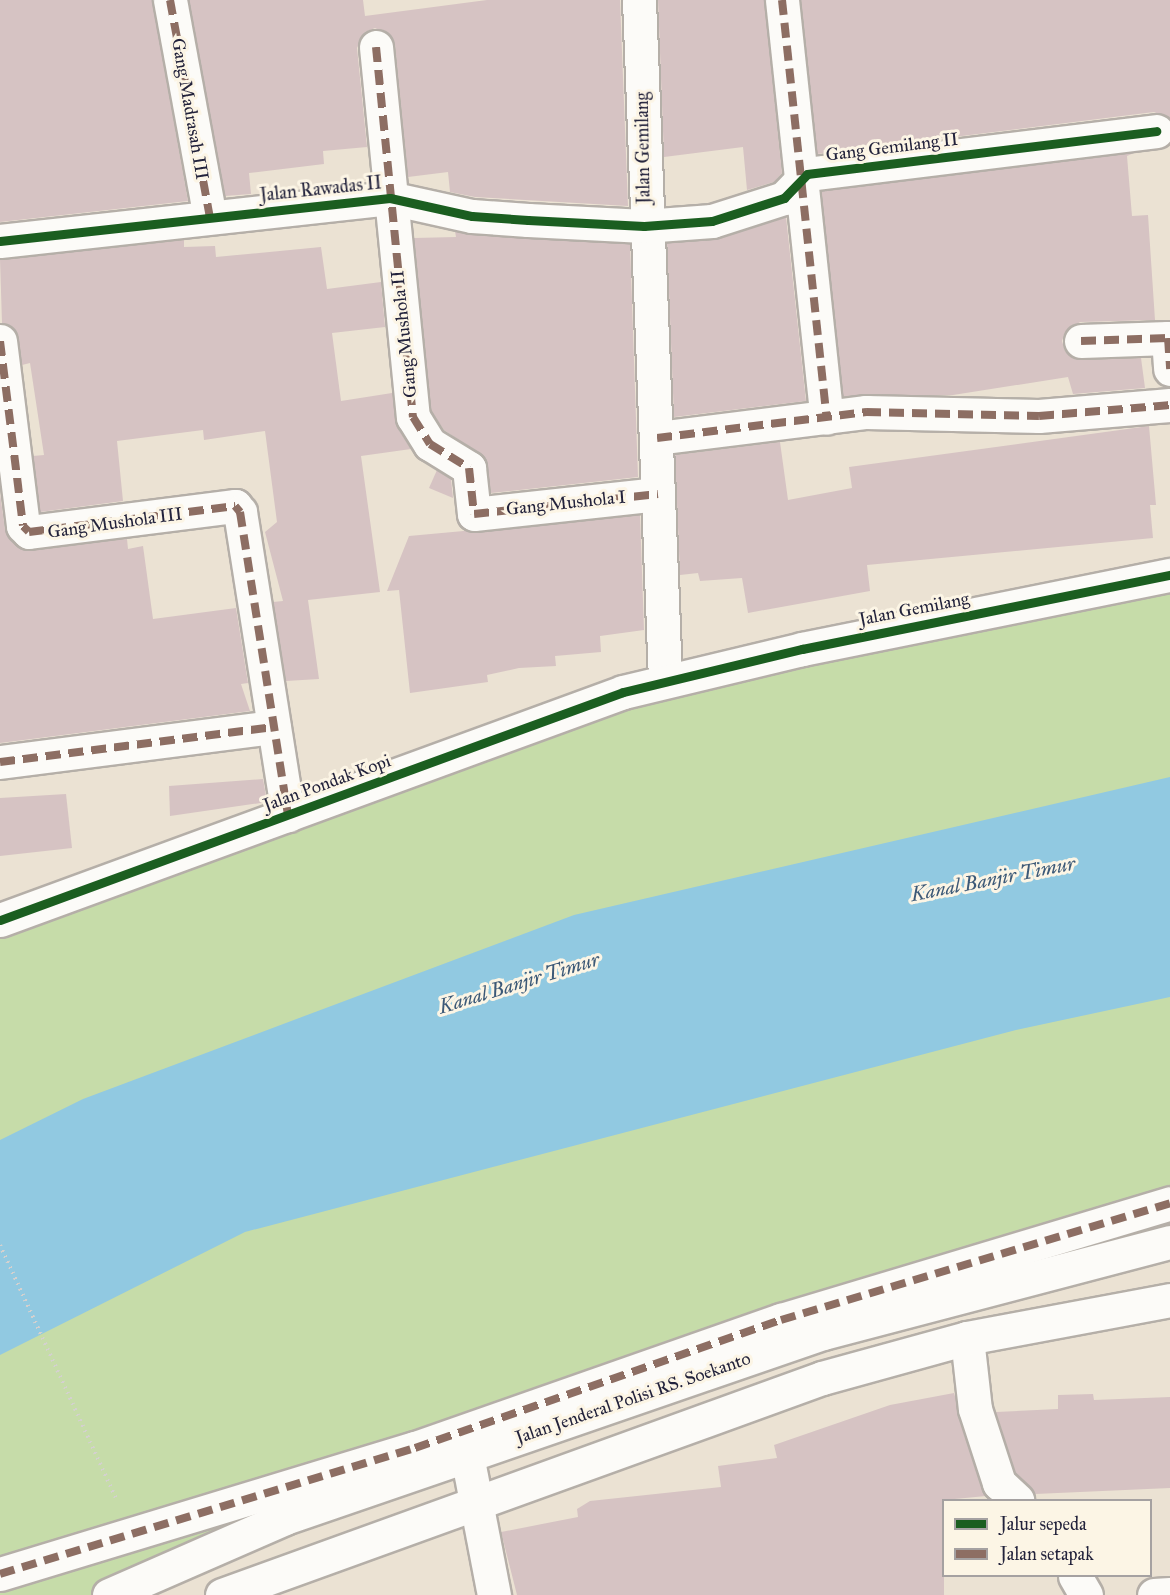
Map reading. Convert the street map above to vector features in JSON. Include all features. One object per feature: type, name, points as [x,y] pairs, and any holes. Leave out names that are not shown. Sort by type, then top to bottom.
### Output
[{"type":"street","name":"Gang Madrasah III","points":[[170,0],[210,217]]},
{"type":"street","name":"Jalan Gemilang","points":[[639,0],[644,226],[657,438],[665,680],[1170,575]]},
{"type":"street","points":[[782,0],[827,418]]},
{"type":"street","points":[[376,47],[390,198]]},
{"type":"street","name":"Gang Gemilang II","points":[[644,226],[712,221],[753,211],[784,198],[807,174],[1156,131]]},
{"type":"street","name":"Jalan Rawadas II","points":[[0,241],[390,198],[472,216],[644,226]]},
{"type":"street","name":"Gang Mushola II","points":[[390,198],[413,417],[430,444],[469,468],[474,514]]},
{"type":"street","name":"Gang Mushola III","points":[[0,341],[23,526],[29,532],[235,506],[242,522],[274,727]]},
{"type":"street","points":[[1081,341],[1169,357]]},
{"type":"street","points":[[657,438],[827,418],[903,412],[1039,416],[1170,405]]},
{"type":"street","name":"Gang Mushola I","points":[[474,514],[658,494]]},
{"type":"street","name":"Jalan Pondak Kopi","points":[[0,920],[665,680]]},
{"type":"street","points":[[0,762],[274,727],[288,815]]},
{"type":"street","points":[[0,1574],[415,1448],[772,1323],[1170,1203]]},
{"type":"street","name":"Jalan Jenderal Polisi RS. Soekanto","points":[[109,1595],[285,1518],[823,1333],[1170,1242]]},
{"type":"street","points":[[222,1595],[822,1378],[967,1338],[1170,1300]]},
{"type":"street","points":[[967,1338],[975,1409],[999,1483],[1016,1499]]},
{"type":"street","points":[[467,1455],[494,1595]]},
{"type":"street","points":[[1076,1577],[1086,1595]]},
{"type":"street","points":[[1154,1595],[1170,1594]]},
{"type":"path","points":[[0,1245],[112,1490]]},
{"type":"green space","points":[[1170,575],[1170,1242],[907,1309],[109,1595],[0,1595],[0,928],[623,692]]},
{"type":"water","name":"Kanal Banjir Timur","points":[[1170,777],[1170,997],[1016,1030],[245,1232],[0,1355],[0,1140],[83,1099],[574,915]]},
{"type":"building","points":[[0,0],[152,0],[188,201],[0,222]]},
{"type":"building","points":[[189,0],[363,0],[365,16],[487,0],[620,0],[628,206],[475,197],[450,192],[448,172],[408,177],[395,45],[391,36],[375,28],[365,32],[357,48],[367,147],[323,151],[324,164],[249,173],[251,194],[225,196]]},
{"type":"building","points":[[658,0],[764,0],[782,173],[774,182],[747,190],[743,147],[664,157]]},
{"type":"building","points":[[801,0],[1170,0],[1170,119],[1154,112],[817,154]]},
{"type":"building","points":[[1136,152],[1127,156],[1132,216],[1148,215],[1155,320],[1080,322],[1065,332],[1062,341],[1065,351],[1081,360],[1141,358],[1145,388],[1073,394],[1068,377],[953,395],[843,396],[821,191]]},
{"type":"building","points":[[786,217],[806,401],[674,417],[667,243],[717,239]]},
{"type":"building","points":[[455,231],[630,244],[638,477],[491,493],[485,458],[444,430],[431,411],[414,238],[456,237]]},
{"type":"building","points":[[184,240],[184,247],[215,246],[216,257],[321,247],[327,289],[381,282],[385,327],[332,333],[341,401],[392,393],[397,427],[411,449],[361,456],[380,592],[308,600],[319,679],[286,681],[273,602],[283,601],[265,532],[277,522],[265,431],[204,440],[203,430],[117,441],[123,501],[40,512],[33,456],[44,455],[30,363],[22,365],[15,330],[2,323],[0,259]]},
{"type":"building","points":[[1149,426],[1156,505],[1150,505],[1153,538],[867,565],[870,591],[748,613],[742,578],[700,581],[698,573],[680,575],[675,455],[780,442],[788,500],[852,488],[849,467]]},
{"type":"building","points":[[437,470],[451,479],[453,498],[429,488]]},
{"type":"building","points":[[0,493],[5,529],[22,550],[127,539],[128,549],[143,546],[153,619],[236,608],[248,683],[241,684],[250,711],[0,743]]},
{"type":"building","points":[[640,515],[644,630],[600,636],[601,652],[555,656],[556,666],[519,668],[487,675],[488,682],[410,693],[399,590],[387,591],[409,536]]},
{"type":"building","points":[[263,779],[267,802],[170,816],[169,786]]},
{"type":"building","points":[[66,794],[72,848],[0,856],[0,798]]},
{"type":"building","points":[[954,1393],[986,1496],[942,1499],[944,1595],[517,1595],[501,1532],[578,1517],[577,1509],[590,1501],[721,1487],[718,1466],[777,1458],[774,1445],[890,1405]]},
{"type":"building","points":[[1093,1394],[1094,1400],[1170,1397],[1170,1488],[1035,1494],[1015,1473],[996,1412],[1058,1409],[1058,1395]]},
{"type":"marked path","points":[[170,0],[210,217]]},
{"type":"marked path","points":[[782,0],[827,418]]},
{"type":"marked path","points":[[376,47],[413,417],[430,444],[469,468],[474,514],[658,494]]},
{"type":"marked path","points":[[1081,341],[1168,338],[1170,369]]},
{"type":"marked path","points":[[0,341],[23,526],[29,532],[235,506],[240,512],[288,815]]},
{"type":"marked path","points":[[657,438],[866,412],[1039,416],[1170,405]]},
{"type":"marked path","points":[[0,762],[274,727]]},
{"type":"marked path","points":[[0,1574],[415,1448],[781,1320],[1170,1203]]},
{"type":"cycle path","points":[[0,241],[390,198],[472,216],[644,226],[712,221],[784,198],[807,174],[1156,131]]},
{"type":"cycle path","points":[[0,920],[623,692],[802,649],[1170,575]]}]
